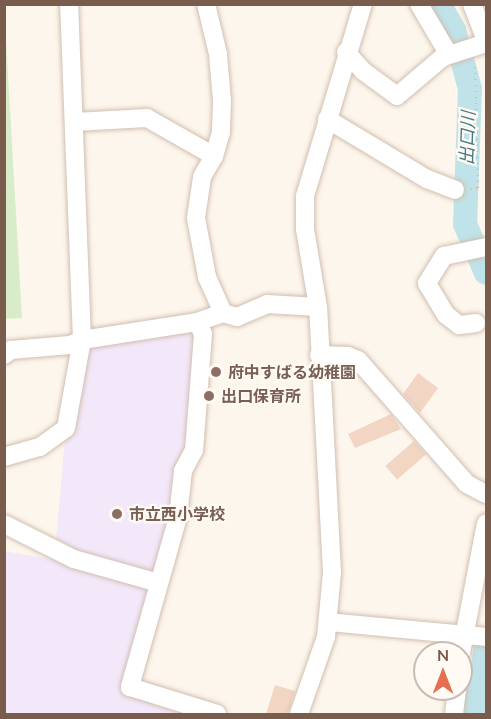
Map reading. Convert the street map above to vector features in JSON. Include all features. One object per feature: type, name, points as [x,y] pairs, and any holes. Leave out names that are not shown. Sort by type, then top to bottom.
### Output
[{"type":"street","points":[[4,457],[40,447],[66,428],[82,340],[69,4]]},
{"type":"street","points":[[206,4],[218,54],[222,101],[214,156],[202,177],[196,218],[207,277],[223,313]]},
{"type":"street","points":[[299,714],[328,622],[332,572],[318,307],[305,230],[305,196],[346,52],[363,4]]},
{"type":"street","points":[[419,4],[449,54]]},
{"type":"street","points":[[346,52],[363,71],[397,96],[449,54],[482,44],[472,4]]},
{"type":"street","points":[[75,122],[147,117],[214,156]]},
{"type":"street","points":[[327,119],[427,179],[455,190]]},
{"type":"street","points":[[476,323],[459,325],[446,315],[426,283],[444,256],[486,247]]},
{"type":"street","points":[[7,352],[70,345],[82,340],[197,322],[223,313],[237,317],[267,304],[318,307]]},
{"type":"street","points":[[197,322],[203,334],[194,450],[183,471],[178,517],[130,687],[217,714]]},
{"type":"street","points":[[319,356],[348,356],[358,360],[467,484],[486,494]]},
{"type":"street","points":[[328,622],[470,641],[486,523]]},
{"type":"street","points":[[4,524],[74,559],[159,583]]},
{"type":"path","points":[[477,188],[482,44]]},
{"type":"shaded area","points":[[197,322],[194,450],[130,687],[217,714],[5,714],[4,551],[66,562],[74,559],[56,540],[66,428],[82,340]]},
{"type":"green space","points":[[4,5],[22,318],[5,319],[4,319]]},
{"type":"building","points":[[418,373],[438,388],[420,413],[403,394]]},
{"type":"building","points":[[391,414],[401,429],[355,448],[348,434]]},
{"type":"building","points":[[414,441],[426,455],[397,480],[385,466]]},
{"type":"building","points":[[275,685],[295,691],[288,714],[266,714]]},
{"type":"waterway","name":"出口川","points":[[439,4],[454,30],[470,89],[465,224],[486,273]]},
{"type":"waterway","name":"出口川","points":[[474,714],[486,647]]},
{"type":"place","name":"府中すばる幼稚園","points":[[216,372]]},
{"type":"place","name":"出口保育所","points":[[209,396]]},
{"type":"place","name":"市立西小学校","points":[[117,514]]}]
